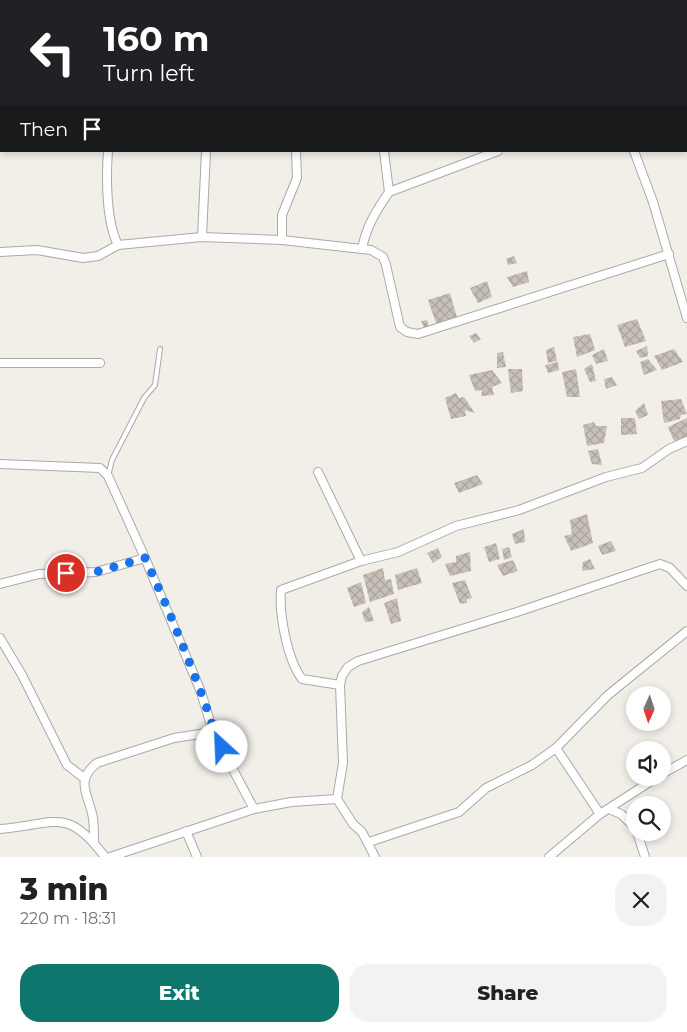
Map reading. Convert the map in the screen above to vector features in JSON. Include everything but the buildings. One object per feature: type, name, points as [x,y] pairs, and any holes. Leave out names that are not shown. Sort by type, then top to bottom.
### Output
[{"type":"street","points":[[108,152],[107,191],[111,232],[118,245]]},
{"type":"street","points":[[202,237],[206,152]]},
{"type":"street","points":[[282,240],[282,215],[297,178],[296,152]]},
{"type":"street","points":[[384,152],[389,192]]},
{"type":"street","points":[[362,249],[365,233],[374,214],[389,192],[495,152]]},
{"type":"street","points":[[634,152],[669,254],[687,318]]},
{"type":"street","points":[[0,252],[36,250],[83,258],[98,256],[118,245],[202,237],[282,240],[378,252],[383,257],[400,327],[407,332],[418,334],[669,254]]},
{"type":"street","points":[[0,362],[100,363]]},
{"type":"street","points":[[340,685],[302,679],[296,671],[286,640],[281,590],[360,561],[398,552],[456,526],[519,510],[590,485],[606,477],[642,468],[668,449],[687,442]]},
{"type":"street","points":[[0,464],[100,468],[108,476],[145,558],[201,692],[214,732],[254,809]]},
{"type":"street","points":[[318,472],[360,561]]},
{"type":"street","points":[[0,584],[39,574],[96,572],[145,558]]},
{"type":"street","points":[[375,857],[369,842],[353,824],[337,800],[343,763],[340,685],[342,676],[348,667],[358,661],[517,612],[660,564],[670,568],[687,586]]},
{"type":"street","points":[[369,842],[459,812],[486,788],[532,765],[556,748],[602,700],[687,630]]},
{"type":"street","points":[[0,638],[22,675],[67,765],[84,778]]},
{"type":"street","points":[[94,843],[93,819],[84,788],[86,773],[97,763],[174,738],[214,732]]},
{"type":"street","points":[[556,748],[600,814]]},
{"type":"street","points":[[671,769],[687,760]]},
{"type":"street","points":[[549,857],[600,814],[643,786]]},
{"type":"street","points":[[110,857],[254,809],[308,800],[337,800]]},
{"type":"street","points":[[608,808],[621,814],[626,819]]},
{"type":"street","points":[[0,830],[63,821],[74,825],[94,843],[105,857]]},
{"type":"street","points":[[186,831],[197,857]]},
{"type":"street","points":[[640,841],[645,857]]},
{"type":"lane","points":[[108,476],[112,460],[144,398],[155,385],[160,349]]},
{"type":"route","points":[[66,573],[114,569],[145,558],[164,599],[201,692],[214,732],[222,747]]}]
